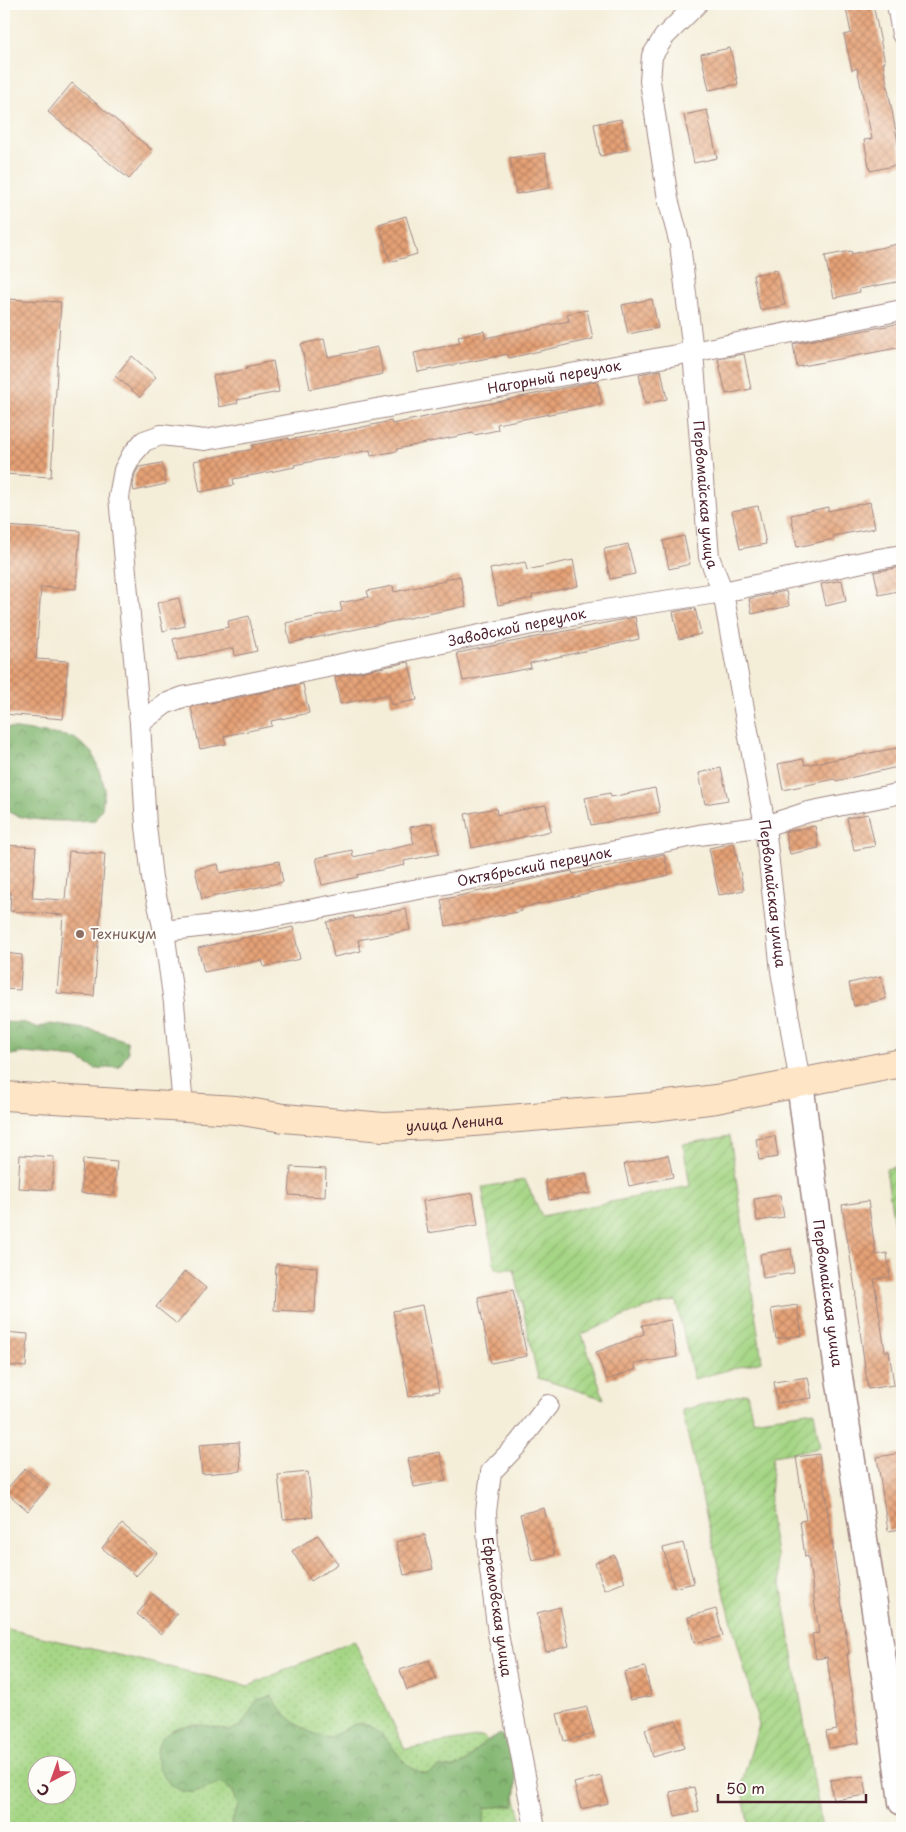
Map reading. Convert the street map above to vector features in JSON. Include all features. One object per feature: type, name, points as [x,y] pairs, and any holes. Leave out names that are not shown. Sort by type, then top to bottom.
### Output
[{"type":"main road","name":"улица Ленина","points":[[4,1096],[236,1110],[293,1119],[383,1128],[652,1107],[716,1099],[902,1063]]},
{"type":"street","name":"Первомайская улица","points":[[697,4],[664,36],[652,56],[650,80],[668,199],[680,244],[693,352],[706,537],[709,557],[723,592],[765,826],[780,971],[800,1083],[837,1364],[887,1688],[902,1802]]},
{"type":"street","points":[[898,4],[902,34]]},
{"type":"street","name":"Нагорный переулок","points":[[183,1107],[174,1003],[164,931],[152,878],[146,826],[140,723],[119,497],[124,470],[132,455],[144,441],[161,436],[205,440],[693,352],[902,310]]},
{"type":"street","name":"Заводской переулок","points":[[140,723],[165,704],[182,698],[585,613],[723,592],[902,555]]},
{"type":"street","name":"Октябрьский переулок","points":[[164,931],[257,920],[699,835],[765,826],[808,812],[902,793]]},
{"type":"street","name":"Ефремовская улица","points":[[535,1828],[498,1634],[488,1562],[486,1512],[491,1472],[518,1444],[548,1405]]},
{"type":"green space","points":[[4,727],[73,737],[93,753],[105,788],[102,808],[95,820],[61,821],[35,819],[12,814],[4,809]]},
{"type":"green space","points":[[4,1022],[23,1023],[36,1028],[50,1024],[92,1030],[127,1041],[128,1053],[119,1067],[95,1069],[77,1058],[24,1053],[4,1056]]},
{"type":"green space","points":[[730,1136],[762,1361],[694,1379],[676,1301],[642,1309],[582,1334],[604,1399],[538,1378],[514,1269],[495,1269],[482,1187],[525,1180],[542,1216],[690,1186],[683,1144]]},
{"type":"green space","points":[[902,1165],[902,1280],[886,1169]]},
{"type":"green space","points":[[747,1393],[753,1420],[814,1411],[820,1448],[773,1456],[769,1512],[822,1828],[749,1828],[741,1785],[759,1725],[725,1596],[682,1410]]},
{"type":"green space","points":[[4,1628],[249,1686],[354,1640],[405,1749],[482,1736],[502,1751],[524,1828],[4,1828]]},
{"type":"green space","points":[[271,1696],[295,1723],[310,1732],[328,1738],[356,1724],[365,1724],[373,1727],[387,1740],[405,1762],[414,1769],[427,1774],[440,1767],[454,1768],[467,1761],[487,1741],[501,1734],[510,1750],[515,1768],[516,1787],[514,1805],[485,1808],[484,1822],[487,1828],[232,1828],[232,1820],[238,1806],[233,1791],[219,1783],[193,1792],[179,1790],[166,1780],[158,1766],[157,1751],[167,1733],[176,1728],[197,1725],[228,1731],[242,1725],[257,1700]]},
{"type":"building","points":[[845,4],[873,4],[902,164],[870,171],[864,140],[872,139],[857,68],[852,70],[844,35],[851,33]]},
{"type":"building","points":[[730,48],[738,84],[709,90],[701,54]]},
{"type":"building","points":[[72,83],[153,151],[129,179],[48,112]]},
{"type":"building","points":[[707,110],[717,158],[694,163],[684,115]]},
{"type":"building","points":[[621,119],[627,150],[600,156],[594,124]]},
{"type":"building","points":[[545,153],[550,188],[516,194],[510,158]]},
{"type":"building","points":[[406,216],[417,254],[390,262],[379,224]]},
{"type":"building","points":[[902,243],[902,281],[859,289],[860,292],[834,298],[825,256],[851,251],[852,254]]},
{"type":"building","points":[[777,270],[785,305],[760,310],[753,275]]},
{"type":"building","points":[[7,299],[61,302],[51,477],[4,474],[4,360]]},
{"type":"building","points":[[652,299],[658,328],[628,334],[622,305]]},
{"type":"building","points":[[587,310],[593,339],[509,358],[508,354],[418,372],[414,353],[460,343],[458,336],[484,331],[485,338],[569,321],[567,314]]},
{"type":"building","points":[[902,323],[902,347],[797,367],[793,344]]},
{"type":"building","points":[[324,339],[328,357],[378,347],[383,374],[310,389],[301,344]]},
{"type":"building","points":[[744,354],[751,389],[726,394],[718,359]]},
{"type":"building","points":[[132,356],[156,377],[140,397],[115,376]]},
{"type":"building","points":[[273,361],[279,392],[237,400],[238,403],[219,407],[213,376]]},
{"type":"building","points":[[661,370],[667,399],[645,404],[639,374]]},
{"type":"building","points":[[597,381],[602,404],[497,424],[498,430],[474,435],[473,433],[397,449],[397,451],[371,456],[370,450],[294,465],[295,467],[233,479],[234,485],[200,492],[194,461],[253,449],[252,445],[338,430],[339,432],[391,421],[392,424]]},
{"type":"building","points":[[162,463],[166,484],[134,491],[135,474],[139,467]]},
{"type":"building","points":[[870,502],[875,528],[833,536],[834,539],[797,547],[791,515],[828,507],[828,511]]},
{"type":"building","points":[[758,506],[766,544],[740,549],[732,511]]},
{"type":"building","points":[[4,526],[80,531],[76,589],[41,587],[36,659],[68,661],[63,719],[4,714]]},
{"type":"building","points":[[684,536],[690,564],[669,569],[663,541]]},
{"type":"building","points":[[628,544],[635,574],[610,579],[604,549]]},
{"type":"building","points":[[573,560],[578,586],[532,595],[533,598],[498,605],[490,569],[525,562],[527,570]]},
{"type":"building","points":[[902,567],[902,590],[879,595],[874,572]]},
{"type":"building","points":[[460,576],[466,606],[290,643],[286,623],[342,611],[340,603],[369,597],[367,591],[393,586],[394,592]]},
{"type":"building","points":[[842,580],[846,601],[826,606],[821,584]]},
{"type":"building","points":[[786,591],[789,606],[752,614],[749,599]]},
{"type":"building","points":[[179,598],[185,626],[163,631],[157,603]]},
{"type":"building","points":[[695,608],[701,634],[679,639],[673,612]]},
{"type":"building","points":[[249,616],[257,651],[235,656],[234,648],[178,660],[173,639],[229,627],[228,621]]},
{"type":"building","points":[[635,617],[639,639],[530,663],[531,668],[463,681],[457,653]]},
{"type":"building","points":[[409,662],[417,700],[391,705],[389,694],[340,704],[335,677]]},
{"type":"building","points":[[303,684],[309,713],[271,721],[272,726],[224,736],[226,744],[200,749],[191,707]]},
{"type":"building","points":[[902,747],[902,766],[836,781],[835,779],[783,790],[778,764],[803,759],[805,765]]},
{"type":"building","points":[[721,768],[728,800],[705,804],[699,773]]},
{"type":"building","points":[[655,788],[660,812],[591,825],[585,798],[610,793],[611,797]]},
{"type":"building","points":[[546,805],[551,831],[472,848],[465,814],[496,808],[497,815]]},
{"type":"building","points":[[868,814],[875,846],[854,850],[847,818]]},
{"type":"building","points":[[432,823],[439,854],[404,861],[405,865],[357,875],[358,877],[322,885],[316,858],[352,850],[353,857],[414,844],[410,827]]},
{"type":"building","points":[[815,826],[819,848],[790,854],[785,832]]},
{"type":"building","points":[[734,843],[744,890],[719,895],[709,848]]},
{"type":"building","name":"Техникум","points":[[4,845],[36,847],[32,898],[65,900],[69,851],[105,854],[94,996],[57,993],[63,915],[10,911],[11,893],[4,893]]},
{"type":"building","points":[[664,854],[669,875],[521,908],[522,911],[446,926],[441,900],[538,878],[572,871],[573,874]]},
{"type":"building","points":[[279,861],[283,882],[202,899],[195,869],[218,864],[220,873]]},
{"type":"building","points":[[406,909],[410,930],[358,940],[361,951],[334,957],[327,922],[353,916],[354,919]]},
{"type":"building","points":[[293,927],[300,959],[264,967],[262,960],[204,972],[198,948]]},
{"type":"building","points":[[4,953],[22,955],[20,990],[4,989]]},
{"type":"building","points":[[881,976],[886,999],[854,1006],[849,983]]},
{"type":"building","points":[[775,1136],[778,1157],[759,1160],[756,1139]]},
{"type":"building","points":[[20,1155],[54,1157],[52,1190],[18,1188]]},
{"type":"building","points":[[668,1155],[673,1177],[629,1186],[624,1164]]},
{"type":"building","points":[[83,1159],[117,1162],[114,1195],[81,1193]]},
{"type":"building","points":[[291,1167],[326,1169],[325,1197],[289,1195]]},
{"type":"building","points":[[586,1173],[590,1193],[549,1200],[545,1180]]},
{"type":"building","points":[[473,1193],[478,1225],[428,1233],[423,1201]]},
{"type":"building","points":[[780,1195],[784,1217],[757,1221],[754,1199]]},
{"type":"building","points":[[868,1201],[876,1255],[887,1253],[890,1277],[874,1279],[885,1351],[889,1351],[894,1385],[868,1389],[842,1205]]},
{"type":"building","points":[[791,1249],[794,1273],[763,1278],[760,1254]]},
{"type":"building","points":[[276,1264],[317,1267],[315,1312],[274,1310]]},
{"type":"building","points":[[185,1271],[206,1288],[177,1324],[156,1307]]},
{"type":"building","points":[[513,1290],[527,1356],[491,1363],[478,1297]]},
{"type":"building","points":[[422,1305],[439,1391],[409,1397],[393,1311]]},
{"type":"building","points":[[797,1305],[802,1335],[776,1339],[771,1309]]},
{"type":"building","points":[[671,1320],[677,1357],[634,1364],[636,1369],[607,1380],[596,1352],[644,1334],[642,1325]]},
{"type":"building","points":[[4,1332],[28,1334],[26,1367],[4,1365]]},
{"type":"building","points":[[808,1377],[812,1398],[777,1403],[774,1382]]},
{"type":"building","points":[[239,1442],[241,1471],[202,1474],[199,1445]]},
{"type":"building","points":[[440,1452],[446,1481],[414,1487],[408,1458]]},
{"type":"building","points":[[902,1453],[902,1529],[888,1531],[877,1457]]},
{"type":"building","points":[[819,1454],[849,1654],[847,1654],[859,1743],[829,1748],[826,1732],[837,1730],[827,1657],[816,1659],[812,1634],[819,1633],[808,1556],[805,1557],[800,1521],[806,1520],[796,1457]]},
{"type":"building","points":[[25,1468],[48,1487],[28,1511],[5,1491]]},
{"type":"building","points":[[308,1472],[313,1517],[283,1519],[278,1475]]},
{"type":"building","points":[[544,1508],[555,1555],[532,1560],[520,1514]]},
{"type":"building","points":[[122,1524],[157,1553],[136,1576],[102,1548]]},
{"type":"building","points":[[318,1535],[338,1564],[311,1581],[292,1551]]},
{"type":"building","points":[[425,1535],[433,1569],[404,1575],[396,1542]]},
{"type":"building","points":[[683,1543],[694,1583],[674,1588],[663,1548]]},
{"type":"building","points":[[614,1555],[625,1582],[605,1590],[595,1563]]},
{"type":"building","points":[[153,1594],[177,1614],[161,1634],[137,1614]]},
{"type":"building","points":[[560,1607],[569,1646],[546,1652],[537,1613]]},
{"type":"building","points":[[716,1609],[723,1636],[694,1643],[688,1617]]},
{"type":"building","points":[[429,1660],[436,1679],[407,1690],[400,1670]]},
{"type":"building","points":[[645,1667],[651,1696],[630,1700],[624,1672]]},
{"type":"building","points":[[587,1707],[594,1734],[564,1741],[557,1714]]},
{"type":"building","points":[[676,1720],[684,1748],[653,1757],[645,1729]]},
{"type":"building","points":[[601,1776],[608,1803],[581,1809],[574,1783]]},
{"type":"building","points":[[864,1776],[867,1795],[833,1800],[830,1780]]},
{"type":"building","points":[[694,1787],[699,1811],[675,1816],[670,1792]]},
{"type":"place","name":"Техникум","points":[[80,934]]}]
